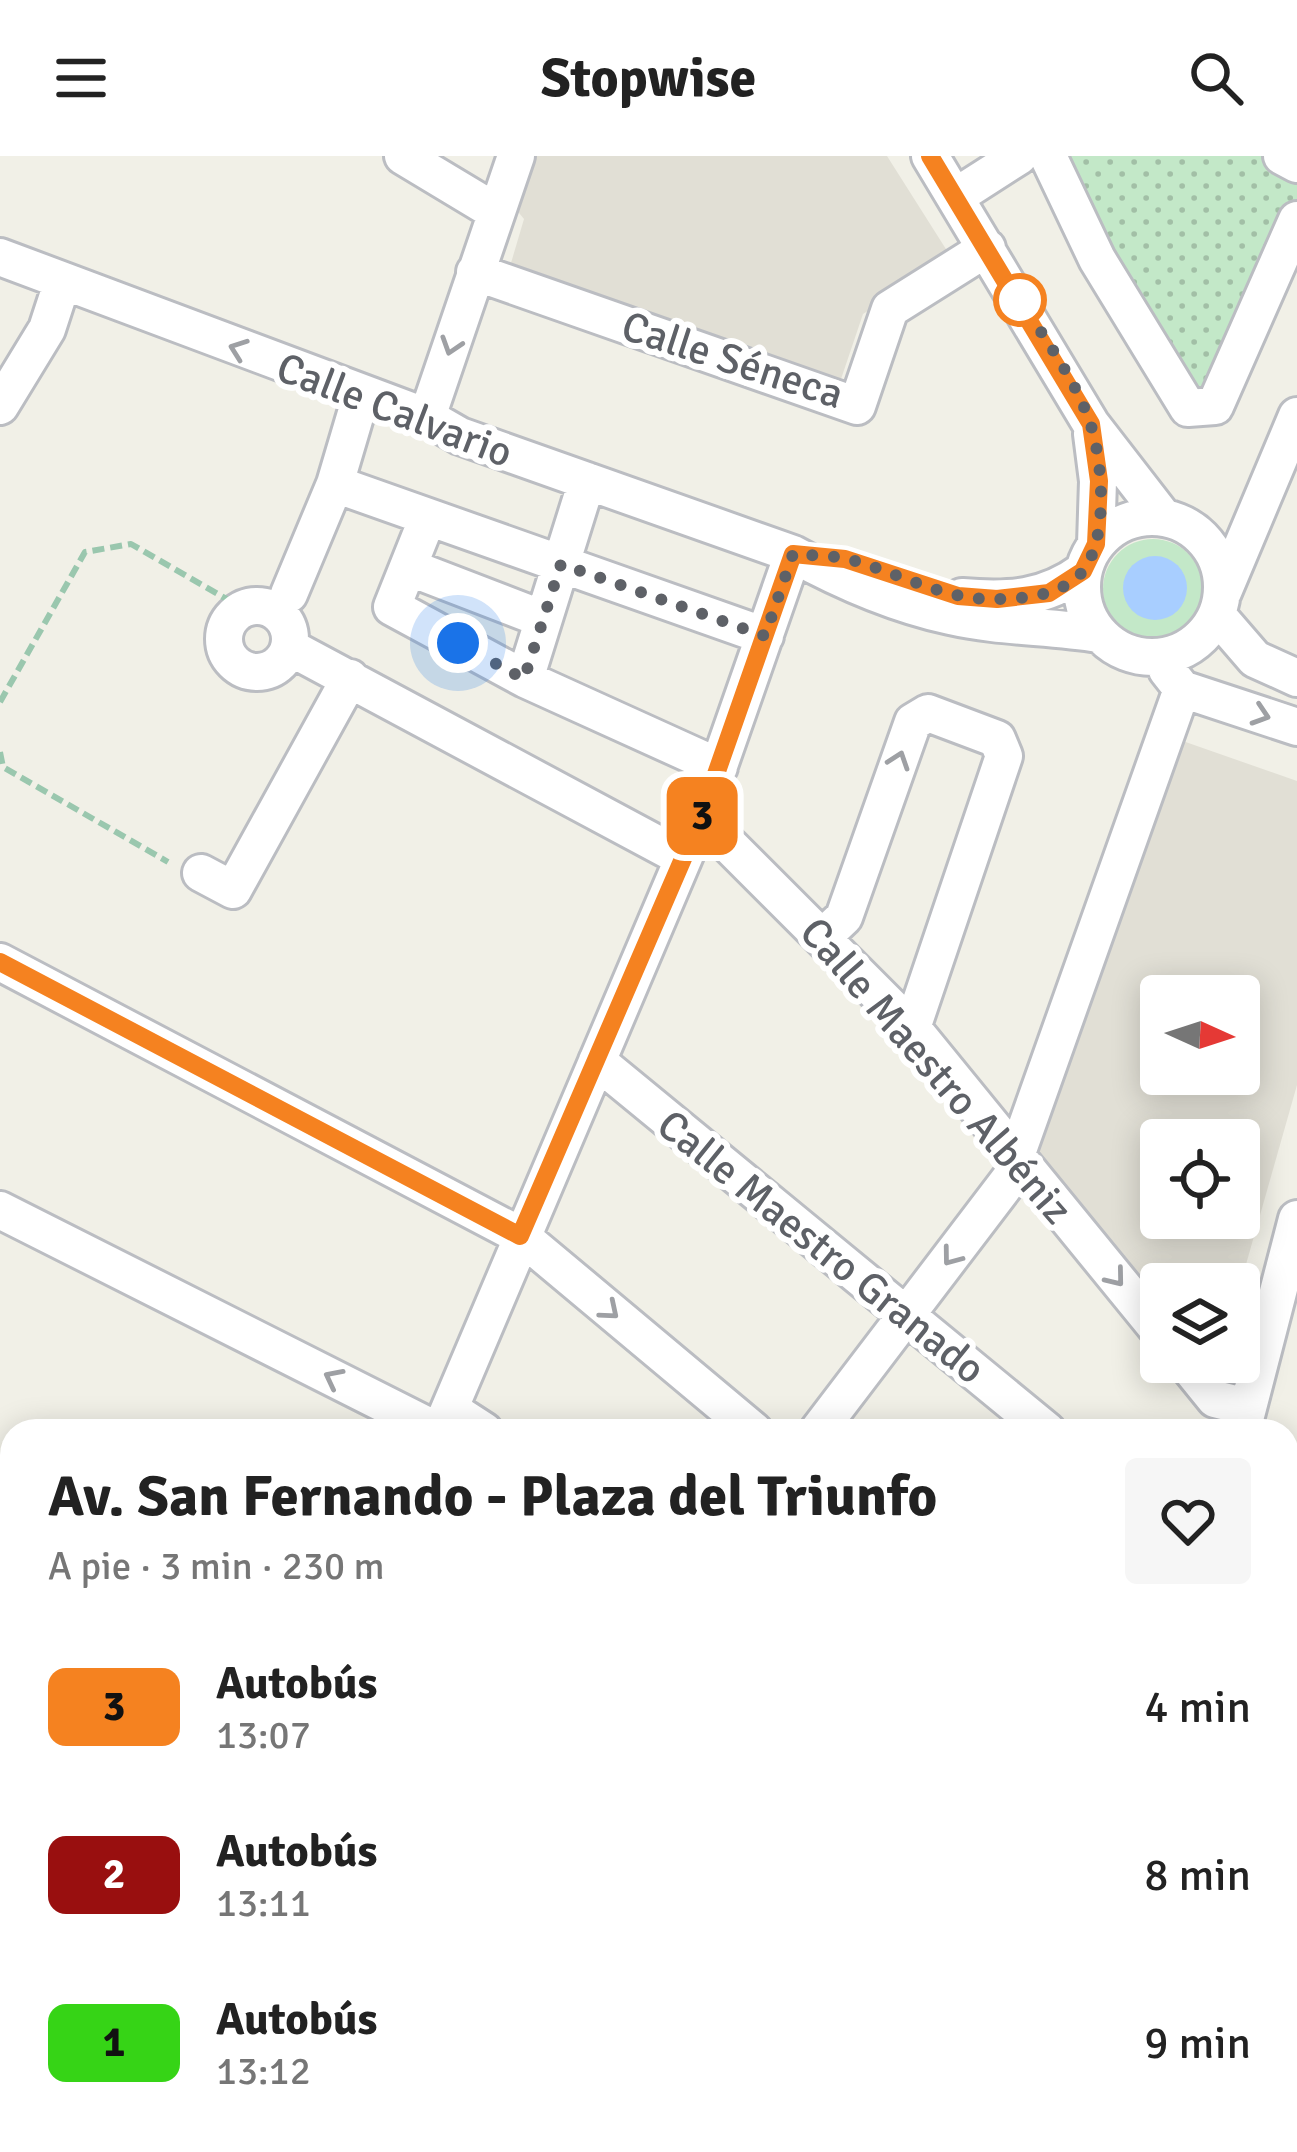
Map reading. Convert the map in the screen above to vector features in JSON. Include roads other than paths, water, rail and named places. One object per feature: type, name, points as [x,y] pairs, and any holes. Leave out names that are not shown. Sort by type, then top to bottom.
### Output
[{"type":"street","points":[[403,156],[496,212]]},
{"type":"street","points":[[428,417],[516,156]]},
{"type":"street","points":[[930,156],[1091,424],[1176,522],[1215,554],[1220,603],[1255,658],[1297,678]]},
{"type":"street","points":[[955,196],[1019,156]]},
{"type":"street","points":[[1048,156],[1097,259],[1188,408],[1215,406],[1297,220]]},
{"type":"street","points":[[1282,156],[1297,164]]},
{"type":"street","name":"Calle Séneca","points":[[475,272],[857,406],[890,309],[987,248]]},
{"type":"street","name":"Calle Calvario","points":[[0,257],[428,417],[460,436],[793,554],[836,578],[949,616],[1099,634]]},
{"type":"street","points":[[0,406],[47,329],[62,283]]},
{"type":"street","points":[[290,594],[334,484],[362,394]]},
{"type":"street","points":[[1091,424],[1099,481],[1082,593],[1099,634],[1115,648],[1158,658],[1193,645],[1220,603],[1297,416]]},
{"type":"street","points":[[524,679],[587,481]]},
{"type":"street","points":[[334,484],[765,636]]},
{"type":"street","points":[[1090,558],[1126,521],[1229,521],[1258,506]]},
{"type":"street","points":[[428,517],[392,607],[524,679],[719,766]]},
{"type":"street","points":[[445,1419],[701,817],[793,554]]},
{"type":"street","name":"Calle Calvario","points":[[793,554],[845,559],[958,596],[997,599],[1049,593],[1090,558]]},
{"type":"street","points":[[408,567],[543,619]]},
{"type":"street","points":[[244,609],[274,611],[288,626],[289,647],[267,670],[236,664],[225,634],[244,609]]},
{"type":"street","points":[[289,647],[683,858]]},
{"type":"street","points":[[1158,658],[1182,689],[1297,727]]},
{"type":"street","points":[[201,873],[233,890],[350,678]]},
{"type":"street","points":[[827,1419],[1019,1160],[1182,689]]},
{"type":"street","points":[[824,936],[844,917],[913,722],[928,712],[997,739],[1004,756],[912,1028]]},
{"type":"street","name":"Calle Maestro Albéniz","points":[[701,817],[912,1028],[1140,1307]]},
{"type":"street","points":[[0,962],[520,1236],[740,1419]]},
{"type":"street","name":"Calle Maestro Granado","points":[[597,1061],[1032,1419]]},
{"type":"street","points":[[0,1210],[433,1419]]},
{"type":"street","points":[[1202,1383],[1215,1399],[1244,1419],[1297,1219]]},
{"type":"water","points":[[1155,556],[1178,565],[1187,588],[1178,611],[1155,620],[1132,611],[1123,588],[1132,565]]}]
